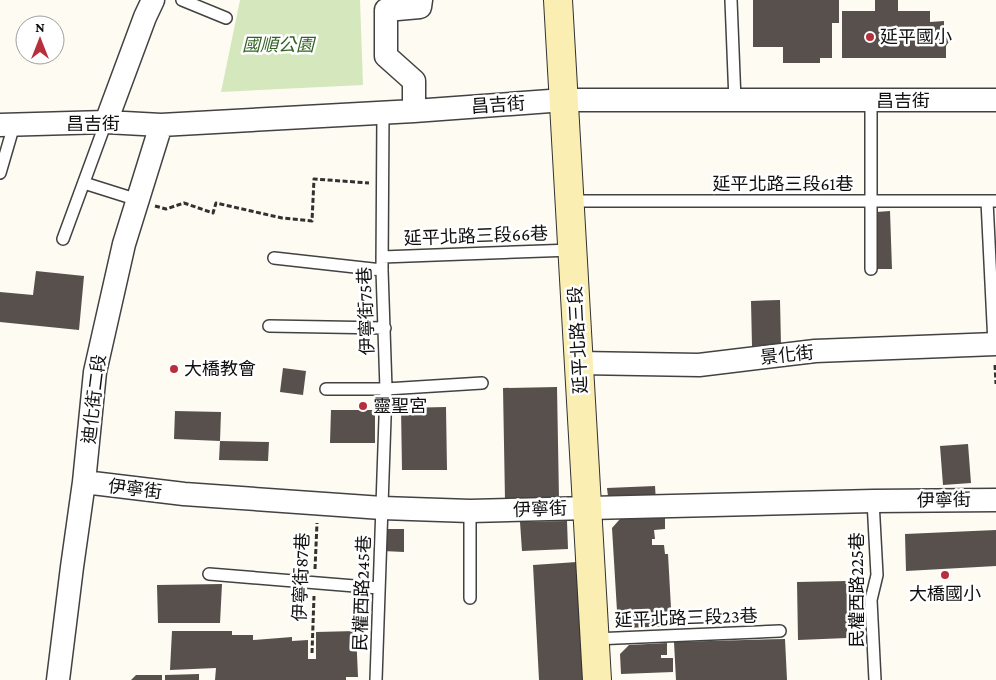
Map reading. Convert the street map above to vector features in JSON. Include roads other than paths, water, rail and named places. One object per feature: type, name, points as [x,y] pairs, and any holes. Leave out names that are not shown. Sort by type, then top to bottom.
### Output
[{"type":"street","points":[[106,122],[153,0]]},
{"type":"street","points":[[414,111],[414,81],[386,56],[386,10],[420,7],[421,0]]},
{"type":"street","name":"延平北路三段","points":[[558,0],[597,680]]},
{"type":"street","name":"昌吉街","points":[[7,125],[106,122],[160,125],[414,111],[564,100],[996,100]]},
{"type":"street","name":"迪化街二段","points":[[58,680],[84,482],[95,372],[124,244],[160,125]]},
{"type":"street","name":"景化街","points":[[579,363],[698,365],[815,351],[995,344]]},
{"type":"street","name":"伊寧街","points":[[84,482],[184,494],[382,508],[470,512],[873,501],[996,500]]},
{"type":"lane","points":[[182,0],[226,18]]},
{"type":"lane","points":[[731,0],[735,101]]},
{"type":"lane","points":[[871,101],[871,269]]},
{"type":"lane","name":"伊寧街75巷","points":[[382,508],[386,389],[382,270],[383,112]]},
{"type":"lane","points":[[63,239],[106,122]]},
{"type":"lane","points":[[0,173],[7,125]]},
{"type":"lane","points":[[84,183],[138,200]]},
{"type":"lane","points":[[992,201],[995,344]]},
{"type":"lane","name":"延平北路三段61巷","points":[[570,202],[992,201]]},
{"type":"lane","name":"延平北路三段66巷","points":[[382,258],[572,250]]},
{"type":"lane","points":[[274,258],[382,270]]},
{"type":"lane","points":[[269,326],[385,328]]},
{"type":"lane","points":[[326,389],[386,389],[482,383]]},
{"type":"lane","name":"民權西路225巷","points":[[873,501],[877,575],[870,600],[875,680]]},
{"type":"lane","name":"民權西路245巷","points":[[376,680],[382,508]]},
{"type":"lane","points":[[470,512],[470,598]]},
{"type":"lane","points":[[209,574],[379,588]]},
{"type":"lane","name":"延平北路三段23巷","points":[[594,639],[780,631]]},
{"type":"place","name":"延平國小","points":[[870,37]]},
{"type":"place","name":"大橋教會","points":[[174,369]]},
{"type":"place","name":"靈聖宮","points":[[363,406]]},
{"type":"place","name":"大橋國小","points":[[945,575]]},
{"type":"park label","name":"國順公園","points":[[278,45]]}]
